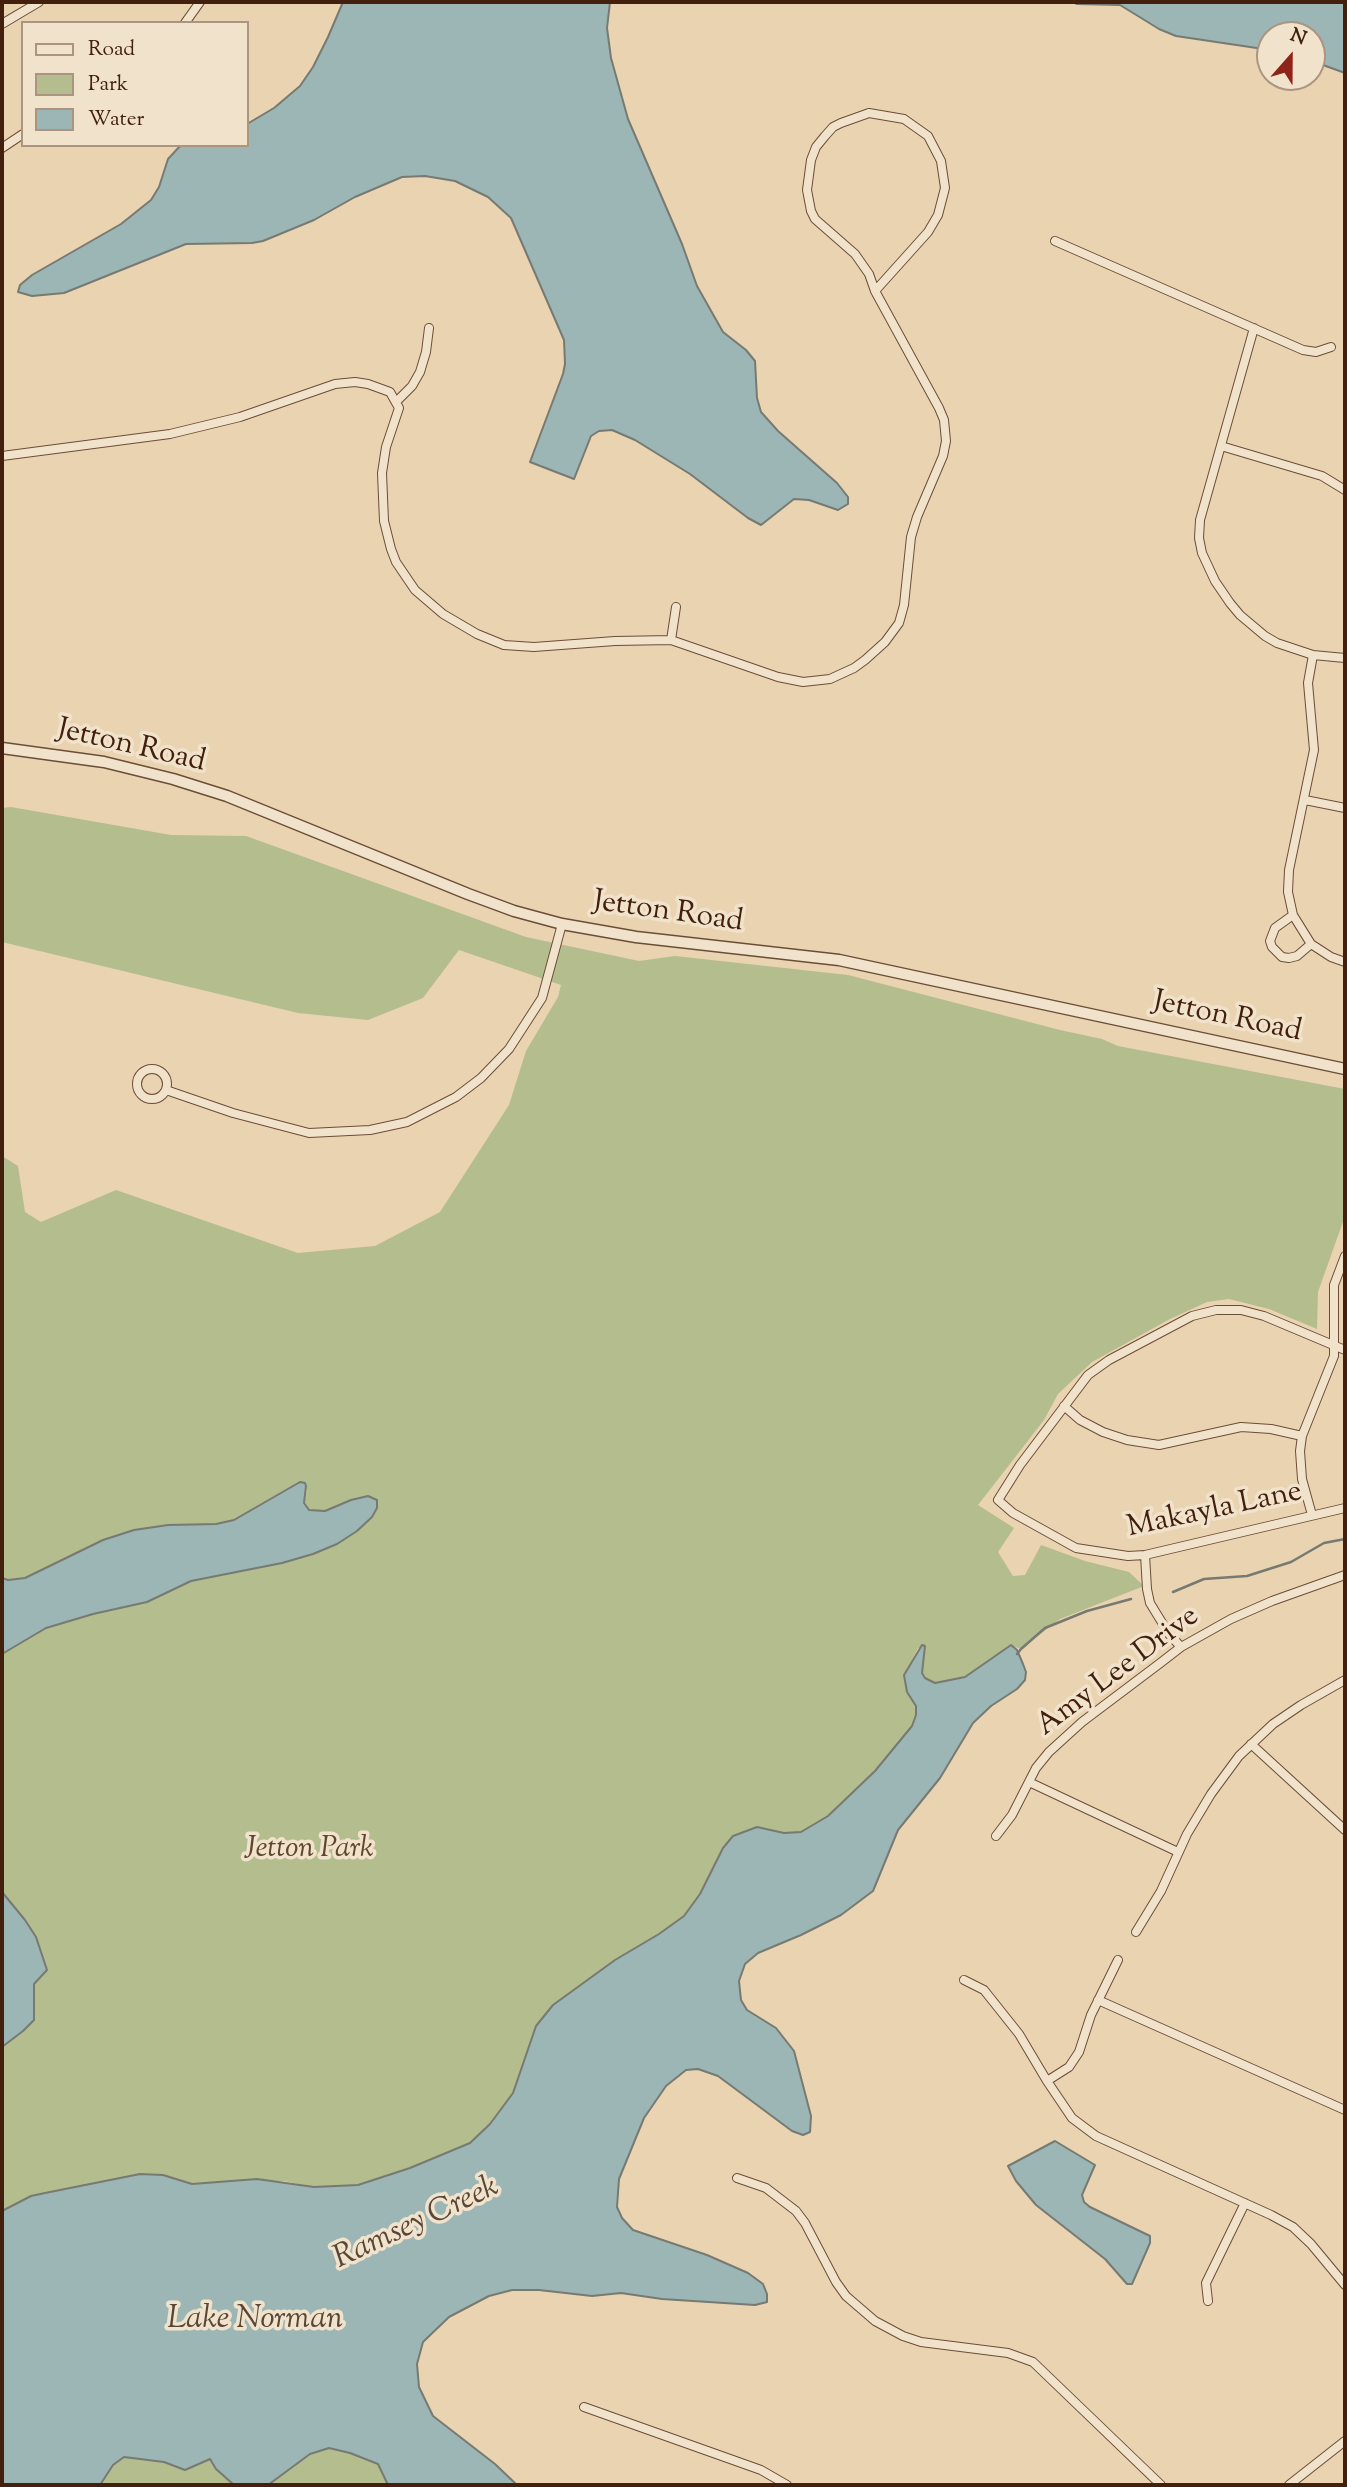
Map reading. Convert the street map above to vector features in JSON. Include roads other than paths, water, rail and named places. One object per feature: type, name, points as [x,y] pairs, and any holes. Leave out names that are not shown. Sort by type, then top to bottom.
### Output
[{"type":"street","points":[[2,24],[39,2]]},
{"type":"street","points":[[186,21],[200,2]]},
{"type":"street","points":[[2,456],[183,432],[240,417],[345,382],[379,388],[390,392],[400,408],[386,447],[382,473],[384,521],[396,562],[415,590],[428,602],[477,634],[504,645],[534,647],[671,640],[778,677],[816,682],[854,668],[885,642],[899,623],[906,591],[911,537],[943,456],[946,429],[930,391],[875,291],[869,274],[855,254],[816,219],[811,211],[807,190],[811,160],[816,147],[833,127],[869,113],[904,119],[928,136],[941,161],[945,188],[943,202],[928,232],[875,291]]},
{"type":"street","points":[[2,148],[21,135]]},
{"type":"street","points":[[1055,241],[1303,350],[1316,352],[1331,347]]},
{"type":"street","points":[[397,401],[412,387],[420,372],[429,328]]},
{"type":"street","points":[[1254,328],[1199,528],[1200,545],[1207,565],[1230,603],[1250,624],[1277,643],[1313,655],[1345,658]]},
{"type":"street","points":[[1221,446],[1322,475],[1345,490]]},
{"type":"street","points":[[671,640],[676,607]]},
{"type":"street","points":[[1313,655],[1308,683],[1314,750],[1289,870],[1288,892],[1293,915],[1311,944],[1331,957],[1345,962]]},
{"type":"street","name":"Jetton Road","points":[[2,748],[104,762],[173,779],[227,796],[468,894],[514,911],[562,924],[636,937],[839,960],[1345,1069]]},
{"type":"street","points":[[1305,800],[1345,808]]},
{"type":"street","points":[[1293,915],[1275,928],[1270,941],[1272,947],[1282,957],[1289,958],[1297,956],[1311,944]]},
{"type":"street","points":[[166,1090],[233,1113],[309,1133],[370,1130],[407,1122],[456,1097],[489,1070],[514,1043],[542,998],[562,924]]},
{"type":"street","points":[[1312,1515],[1299,1464],[1303,1436],[1334,1356],[1334,1285],[1345,1256]]},
{"type":"street","name":"Makayla Lane","points":[[1345,1350],[1264,1316],[1241,1310],[1216,1310],[1192,1316],[1088,1374],[1020,1465],[998,1500],[1013,1513],[1076,1548],[1094,1552],[1144,1555],[1345,1508]]},
{"type":"street","points":[[1064,1406],[1080,1420],[1103,1432],[1127,1440],[1159,1445],[1241,1427],[1272,1429],[1303,1436]]},
{"type":"street","points":[[1144,1555],[1150,1603],[1181,1647]]},
{"type":"street","name":"Amy Lee Drive","points":[[996,1836],[1012,1815],[1042,1759],[1065,1736],[1181,1647],[1231,1619],[1272,1601],[1345,1575]]},
{"type":"street","points":[[1136,1933],[1211,1794],[1239,1756],[1273,1724],[1301,1704],[1345,1680]]},
{"type":"street","points":[[1251,1744],[1345,1830]]},
{"type":"street","points":[[1029,1782],[1178,1852]]},
{"type":"street","points":[[1046,2081],[1069,2067],[1079,2052],[1098,2000],[1118,1960]]},
{"type":"street","points":[[964,1980],[984,1990],[1019,2034],[1046,2081],[1072,2118],[1096,2136],[1293,2227],[1345,2285]]},
{"type":"street","points":[[1098,2000],[1345,2110]]},
{"type":"street","points":[[737,2178],[766,2189],[796,2211],[836,2283],[846,2296],[875,2321],[921,2342],[1007,2353],[1032,2362],[1161,2485]]},
{"type":"street","points":[[1208,2301],[1206,2283],[1245,2203]]},
{"type":"street","points":[[584,2407],[761,2469],[788,2485]]},
{"type":"street","points":[[1289,2485],[1345,2441]]},
{"type":"water","points":[[343,2],[610,2],[607,28],[611,58],[628,119],[682,244],[697,286],[723,332],[746,350],[755,361],[757,398],[761,412],[778,431],[837,483],[848,497],[848,504],[838,510],[809,500],[794,499],[761,525],[690,474],[635,440],[612,430],[599,431],[591,436],[574,479],[530,462],[563,374],[564,340],[511,218],[488,197],[455,181],[425,176],[402,177],[355,197],[314,220],[263,241],[186,244],[64,293],[32,296],[18,292],[20,285],[32,275],[121,224],[151,200],[159,187],[168,159],[179,147],[248,147],[248,123],[274,108],[300,86],[328,37]]},
{"type":"water","points":[[1073,2],[1345,2],[1345,73],[1326,66],[1326,21],[1256,21],[1256,48],[1176,36],[1159,29],[1120,5]]},
{"type":"water","points":[[300,1482],[306,1486],[304,1503],[309,1510],[325,1511],[368,1496],[377,1500],[377,1508],[372,1517],[357,1531],[337,1544],[313,1554],[191,1581],[147,1602],[46,1628],[2,1654],[2,1578],[25,1578],[103,1540],[134,1530],[168,1525],[216,1524],[234,1520]]},
{"type":"water","name":"Lake Norman","points":[[922,1645],[925,1646],[922,1673],[925,1678],[935,1683],[965,1677],[1011,1645],[1017,1650],[1023,1664],[1025,1680],[973,1723],[940,1778],[898,1830],[873,1891],[841,1915],[758,1953],[745,1964],[739,1981],[741,2000],[747,2010],[776,2028],[794,2051],[811,2116],[810,2132],[803,2135],[792,2131],[718,2076],[698,2069],[686,2070],[666,2086],[644,2118],[619,2179],[617,2207],[622,2218],[633,2230],[707,2255],[748,2273],[763,2284],[767,2302],[755,2305],[662,2299],[621,2293],[592,2296],[512,2290],[489,2296],[449,2317],[423,2342],[417,2364],[419,2387],[433,2416],[495,2464],[517,2485],[388,2485],[378,2464],[329,2448],[310,2454],[268,2485],[234,2485],[216,2469],[210,2459],[185,2470],[164,2462],[124,2457],[113,2465],[100,2485],[2,2485],[2,2211],[31,2196],[140,2174],[163,2175],[192,2184],[257,2179],[314,2187],[358,2185],[410,2168],[470,2143],[490,2124],[513,2093],[536,2026],[553,2005],[615,1960],[684,1916],[700,1894],[723,1848],[733,1836],[757,1827],[784,1833],[801,1832],[828,1816],[875,1771],[912,1726],[916,1706],[907,1692],[904,1675]]},
{"type":"water","points":[[2,1892],[36,1937],[47,1970],[34,1984],[34,2020],[2,2047]]},
{"type":"water","points":[[1055,2141],[1095,2165],[1082,2195],[1084,2202],[1150,2236],[1150,2243],[1132,2284],[1127,2284],[1105,2259],[1036,2205],[1016,2181],[1008,2166]]},
{"type":"waterway","name":"Ramsey Creek","points":[[1173,1592],[1204,1579],[1247,1576],[1291,1562],[1324,1543],[1345,1539]]},
{"type":"waterway","name":"Ramsey Creek","points":[[1017,1654],[1045,1628],[1087,1611],[1131,1599]]},
{"type":"park label","name":"Jetton Park","points":[[309,1851]]}]
